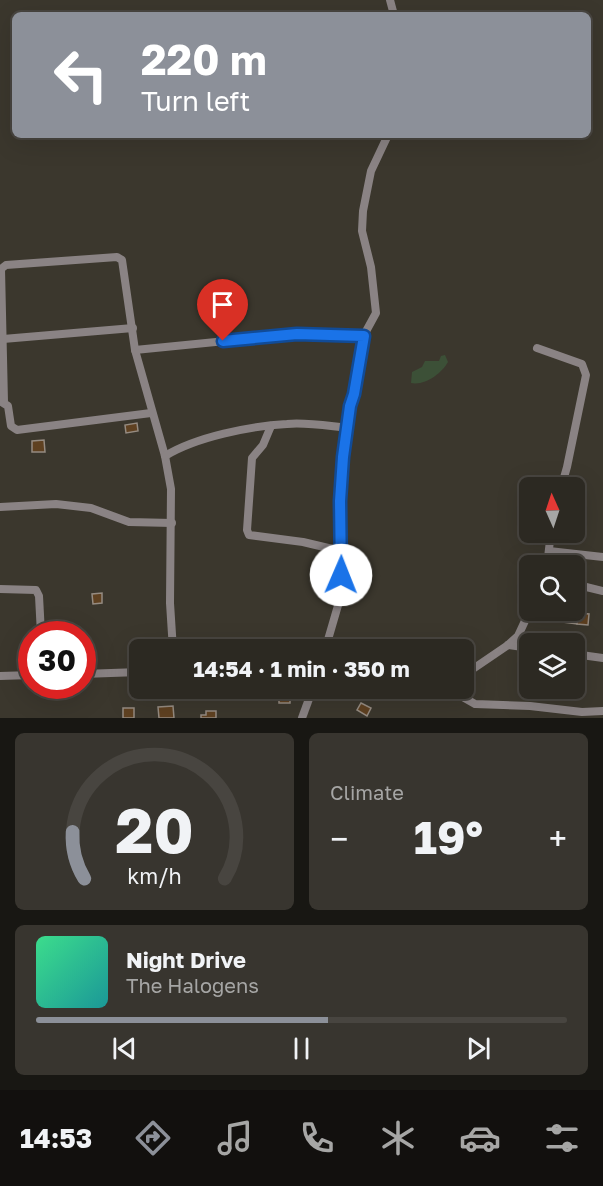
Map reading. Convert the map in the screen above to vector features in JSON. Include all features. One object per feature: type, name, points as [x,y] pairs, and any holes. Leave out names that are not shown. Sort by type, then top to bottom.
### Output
[{"type":"street","points":[[328,639],[339,602],[340,501],[348,428],[364,336],[376,313],[371,267],[362,231],[363,211],[371,171],[387,138]]},
{"type":"street","points":[[151,413],[24,430],[11,426],[8,406],[2,402],[1,269],[6,265],[46,261],[117,257],[122,260],[135,350],[165,456],[171,489],[173,639]]},
{"type":"street","points":[[3,339],[132,328]]},
{"type":"street","points":[[135,350],[297,334],[364,336]]},
{"type":"street","points":[[537,348],[582,364],[586,375],[564,477]]},
{"type":"street","points":[[165,456],[181,447],[214,436],[287,423],[348,428]]},
{"type":"street","points":[[271,426],[263,445],[252,458],[247,530],[249,535],[303,542],[341,551]]},
{"type":"street","points":[[0,507],[91,508],[129,522],[172,523]]},
{"type":"street","points":[[548,555],[550,543]]},
{"type":"street","points":[[549,551],[603,557]]},
{"type":"street","points":[[585,587],[603,591]]},
{"type":"street","points":[[0,589],[36,590],[39,596],[40,621]]},
{"type":"street","points":[[474,668],[518,636],[525,621]]},
{"type":"street","points":[[508,645],[519,646]]},
{"type":"street","points":[[585,656],[603,658]]},
{"type":"street","points":[[96,674],[129,672]]},
{"type":"street","points":[[0,676],[18,675]]},
{"type":"street","points":[[302,718],[309,699]]},
{"type":"street","points":[[466,699],[475,704],[530,706],[601,713]]},
{"type":"green space","points":[[445,355],[448,362],[442,370],[427,381],[411,383],[412,372],[422,367],[425,361],[439,361],[441,356]]},
{"type":"building","points":[[137,423],[138,431],[126,433],[125,425]]},
{"type":"building","points":[[44,440],[45,452],[32,452],[32,441]]},
{"type":"building","points":[[102,593],[102,603],[93,604],[92,594]]},
{"type":"building","points":[[585,614],[589,614],[588,625],[577,624],[577,621],[585,621]]},
{"type":"building","points":[[563,621],[577,621],[577,624]]},
{"type":"building","points":[[279,699],[290,699],[290,703],[279,703]]},
{"type":"building","points":[[361,703],[371,708],[367,716],[357,710]]},
{"type":"building","points":[[173,706],[174,718],[159,718],[158,707]]},
{"type":"building","points":[[123,708],[134,708],[134,718],[123,718]]},
{"type":"building","points":[[206,711],[216,711],[216,718],[201,718],[201,715],[206,715]]},
{"type":"route","points":[[223,341],[297,334],[358,334],[364,336],[350,406],[343,457],[340,501],[341,575]]}]
